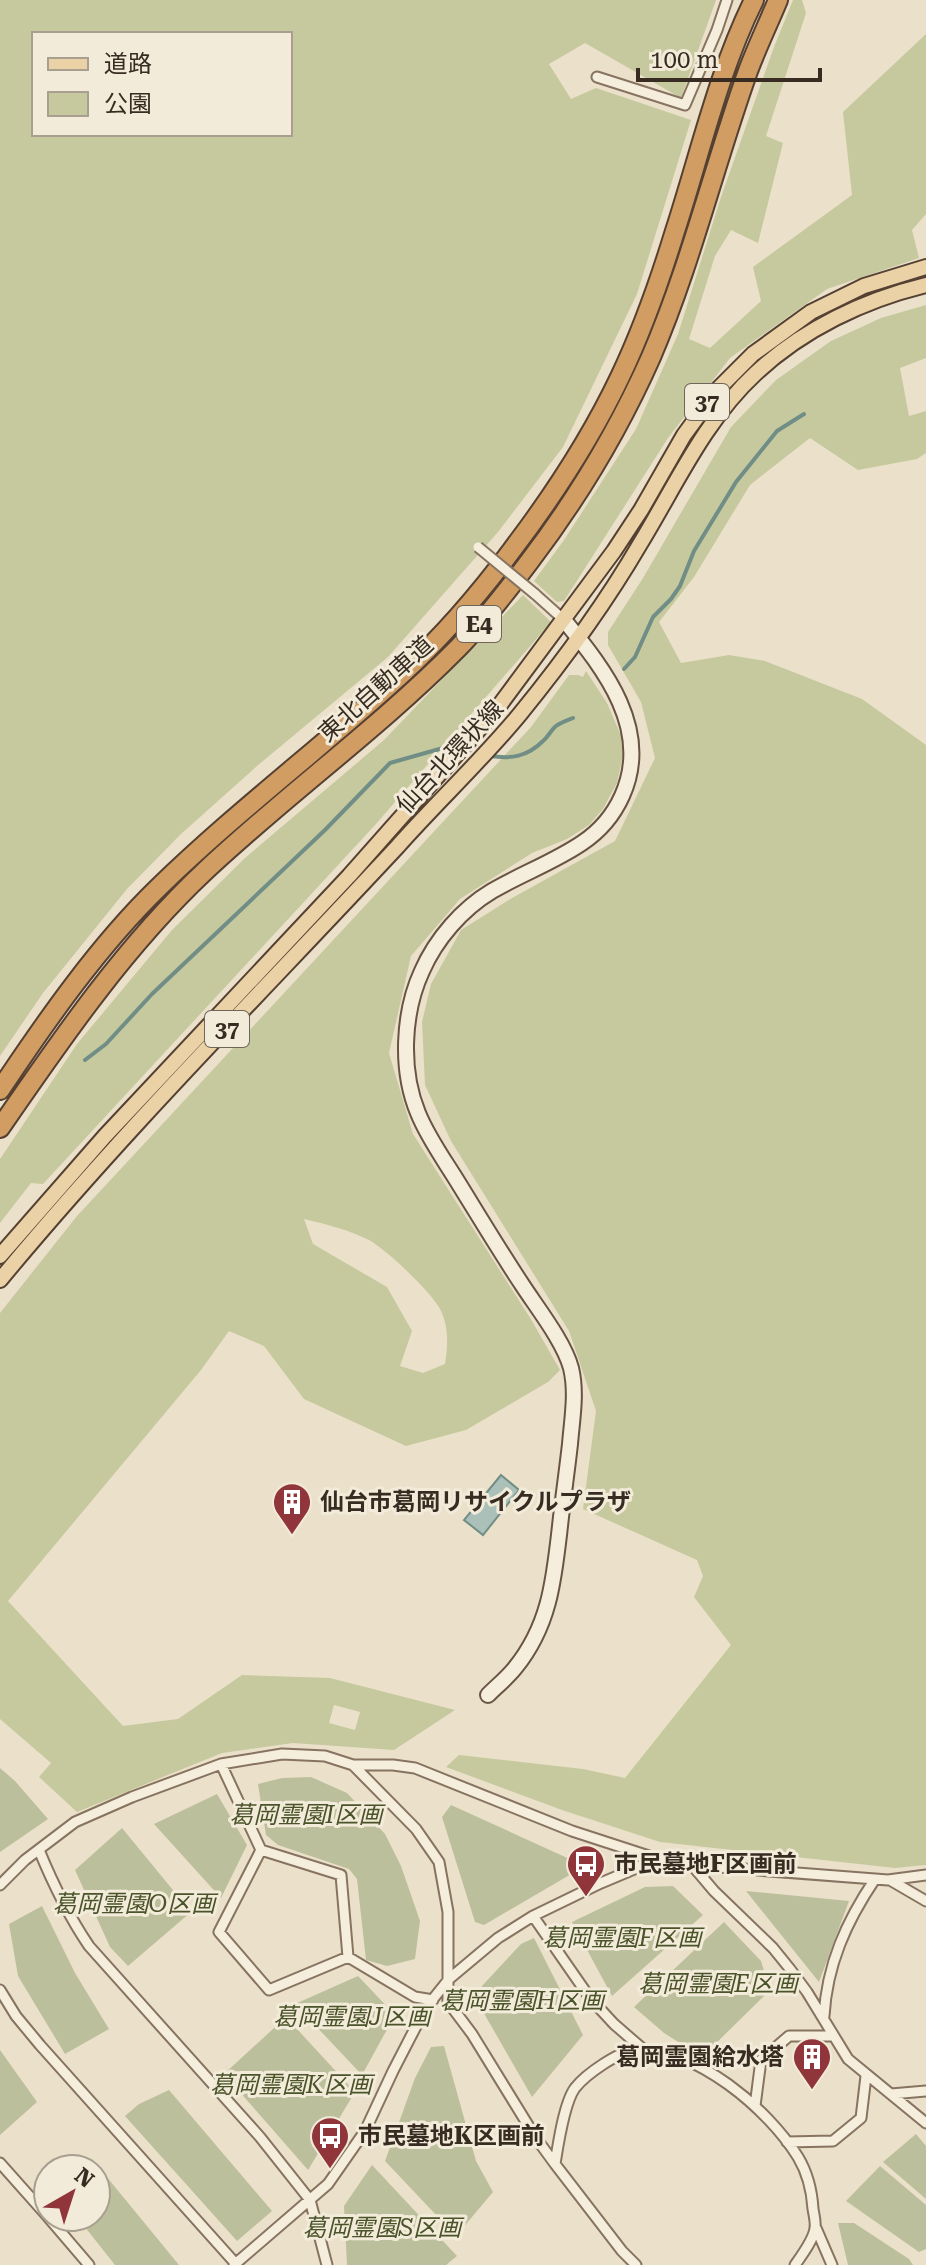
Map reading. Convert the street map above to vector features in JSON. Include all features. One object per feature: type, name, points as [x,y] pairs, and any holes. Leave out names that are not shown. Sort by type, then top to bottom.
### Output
[{"type":"highway","name":"東北自動車道","points":[[0,1090],[59,1006],[134,913],[244,809],[406,670],[472,600],[542,510],[598,421],[622,374],[674,234],[726,70],[754,0]]},
{"type":"highway","name":"東北自動車道","points":[[0,1128],[85,1007],[136,945],[203,872],[458,648],[490,612],[565,513],[599,456],[651,356],[686,264],[748,72],[778,0]]},
{"type":"main road","name":"仙台北環状線","points":[[0,1256],[105,1136],[349,876],[496,710],[634,520],[684,435],[736,369],[790,326],[836,299],[890,277],[926,267]]},
{"type":"main road","name":"仙台北環状線","points":[[0,1280],[95,1169],[519,716],[596,615],[708,427],[756,372],[782,351],[838,316],[871,301],[926,285]]},
{"type":"street","points":[[597,77],[685,105],[727,0]]},
{"type":"street","points":[[478,547],[564,620],[579,638],[624,710],[631,736],[631,774],[609,819],[581,843],[489,893],[463,915],[430,954],[411,997],[408,1016],[407,1062],[418,1112],[448,1167],[548,1324],[570,1365],[575,1400],[552,1590],[544,1619],[515,1670],[488,1695]]},
{"type":"street","points":[[0,1885],[75,1822],[221,1764],[282,1754],[325,1756],[353,1765],[415,1768],[572,1831],[658,1859],[692,1865],[890,1880],[926,1875]]},
{"type":"street","points":[[221,1764],[261,1850],[341,1875],[348,1957]]},
{"type":"street","points":[[353,1765],[416,1829],[439,1862],[448,1912],[448,2002],[472,2034],[536,2138],[636,2265]]},
{"type":"street","points":[[39,1850],[54,1888],[89,1946],[260,2137],[310,2200],[327,2265]]},
{"type":"street","points":[[261,1850],[219,1932],[269,1990],[348,1957]]},
{"type":"street","points":[[0,1990],[40,2045],[235,2264],[328,2184],[365,2131],[425,2009],[449,1979],[498,1938],[533,1916],[658,1859]]},
{"type":"street","points":[[692,1865],[714,1891],[773,1948],[807,1992],[848,2059],[926,2123]]},
{"type":"street","points":[[823,2019],[838,1946],[849,1920],[875,1879]]},
{"type":"street","points":[[890,1880],[926,1901]]},
{"type":"street","points":[[533,1916],[590,1998],[644,2050]]},
{"type":"street","points":[[348,1957],[415,1997],[433,2000]]},
{"type":"street","points":[[755,2106],[761,2060],[789,2036],[832,2036]]},
{"type":"street","points":[[555,2164],[563,2122],[575,2088],[605,2062],[633,2050],[664,2052],[704,2069],[738,2090],[772,2121],[800,2160],[812,2195],[816,2228],[832,2265]]},
{"type":"street","points":[[787,2142],[833,2141],[854,2124],[861,2118],[866,2076]]},
{"type":"street","points":[[891,2094],[926,2091]]},
{"type":"street","points":[[0,2163],[32,2199]]},
{"type":"street","points":[[795,2265],[816,2228]]},
{"type":"street","points":[[62,2233],[89,2265]]},
{"type":"green space","points":[[0,0],[716,0],[681,98],[585,43],[549,64],[571,99],[596,88],[691,120],[637,294],[563,447],[498,532],[388,657],[181,834],[127,889],[43,993],[0,1056]]},
{"type":"green space","points":[[793,0],[802,0],[806,13],[766,136],[783,143],[758,243],[731,230],[715,256],[689,339],[710,348],[761,301],[753,267],[852,195],[843,112],[926,34],[926,214],[912,230],[919,258],[827,289],[730,358],[668,438],[564,601],[557,602],[534,581],[636,429],[678,334],[721,197]]},
{"type":"green space","points":[[926,305],[926,358],[900,368],[909,416],[926,411],[926,453],[917,459],[858,470],[810,438],[750,485],[694,577],[659,622],[681,663],[729,655],[765,661],[862,699],[926,745],[926,1865],[895,1868],[660,1842],[446,1767],[459,1755],[583,1769],[625,1778],[731,1645],[694,1597],[703,1576],[697,1560],[583,1509],[596,1411],[569,1331],[451,1141],[425,1085],[422,1022],[431,984],[461,930],[615,841],[655,758],[641,702],[608,645],[608,632],[731,427],[776,380],[831,341],[881,318]]},
{"type":"green space","points":[[523,595],[551,622],[376,824],[43,1184],[31,1183],[0,1223],[0,1159],[77,1044],[172,930],[245,858],[384,740]]},
{"type":"green space","points":[[586,671],[607,703],[622,738],[623,755],[617,783],[603,809],[589,825],[567,839],[532,853],[460,899],[411,956],[389,1053],[413,1134],[560,1370],[548,1382],[466,1430],[406,1446],[304,1399],[264,1346],[229,1331],[201,1370],[8,1601],[123,1726],[178,1719],[242,1675],[330,1678],[455,1710],[394,1750],[293,1743],[222,1753],[77,1812],[39,1777],[51,1763],[0,1719],[0,1313],[77,1216],[531,727],[569,675],[583,677]],"holes":[[[304,1219],[369,1240],[418,1282],[440,1309],[445,1322],[445,1364],[423,1373],[400,1366],[412,1331],[387,1287],[313,1244]],[[334,1705],[360,1712],[355,1730],[329,1723]]]},
{"type":"green space","points":[[0,1768],[48,1819],[0,1852]]},
{"type":"green space","name":"葛岡霊園I区画","points":[[311,1777],[347,1793],[385,1834],[401,1866],[420,1921],[415,1959],[387,1966],[366,1960],[357,1879],[349,1869],[278,1845],[266,1835],[258,1784],[282,1778]]},
{"type":"green space","points":[[217,1794],[247,1845],[221,1898],[154,1824]]},
{"type":"green space","points":[[451,1805],[585,1866],[484,1925],[475,1922],[442,1817]]},
{"type":"green space","name":"葛岡霊園O区画","points":[[122,1828],[191,1912],[128,1966],[110,1947],[75,1870]]},
{"type":"green space","name":"葛岡霊園F区画","points":[[673,1886],[703,1915],[612,1996],[572,1922],[645,1887]]},
{"type":"green space","points":[[746,1891],[849,1901],[819,1982]]},
{"type":"green space","points":[[42,1906],[75,1973],[109,2029],[65,2054],[18,1976],[9,1924]]},
{"type":"green space","name":"葛岡霊園E区画","points":[[724,1922],[761,1961],[770,1990],[702,2057],[664,2033],[634,2007]]},
{"type":"green space","name":"葛岡霊園H区画","points":[[534,1938],[583,2035],[532,2097],[478,2003],[482,1986],[521,1944]]},
{"type":"green space","name":"葛岡霊園J区画","points":[[358,1976],[395,2015],[362,2075],[295,2004]]},
{"type":"green space","name":"葛岡霊園K区画","points":[[286,2017],[355,2092],[308,2170],[224,2074]]},
{"type":"green space","points":[[444,2046],[476,2161],[493,2192],[456,2236],[385,2161],[415,2078],[431,2047]]},
{"type":"green space","points":[[0,2050],[37,2102],[0,2135]]},
{"type":"green space","points":[[169,2090],[272,2211],[237,2241],[125,2116],[139,2104]]},
{"type":"green space","points":[[916,2134],[926,2146],[926,2199],[883,2162]]},
{"type":"green space","name":"葛岡霊園S区画","points":[[372,2165],[457,2256],[446,2265],[347,2265],[344,2206]]},
{"type":"green space","points":[[880,2166],[926,2205],[926,2249],[919,2252],[846,2201]]},
{"type":"green space","points":[[112,2183],[179,2265],[115,2265],[90,2233],[112,2233]]},
{"type":"green space","points":[[838,2223],[854,2223],[909,2259],[913,2265],[848,2265]]},
{"type":"water","points":[[501,1475],[519,1490],[483,1535],[464,1520]]},
{"type":"waterway","points":[[624,669],[635,657],[653,617],[680,586],[694,551],[736,482],[777,431],[804,414]]},
{"type":"waterway","points":[[490,756],[525,754],[556,726],[573,718]]},
{"type":"waterway","points":[[85,1060],[106,1044],[152,994],[325,830],[390,763],[443,748],[457,750]]},
{"type":"place","name":"仙台市葛岡リサイクルプラザ","points":[[292,1536]]},
{"type":"place","name":"市民墓地F区画前","points":[[586,1898]]},
{"type":"place","name":"葛岡霊園給水塔","points":[[812,2091]]},
{"type":"place","name":"市民墓地K区画前","points":[[330,2170]]}]
